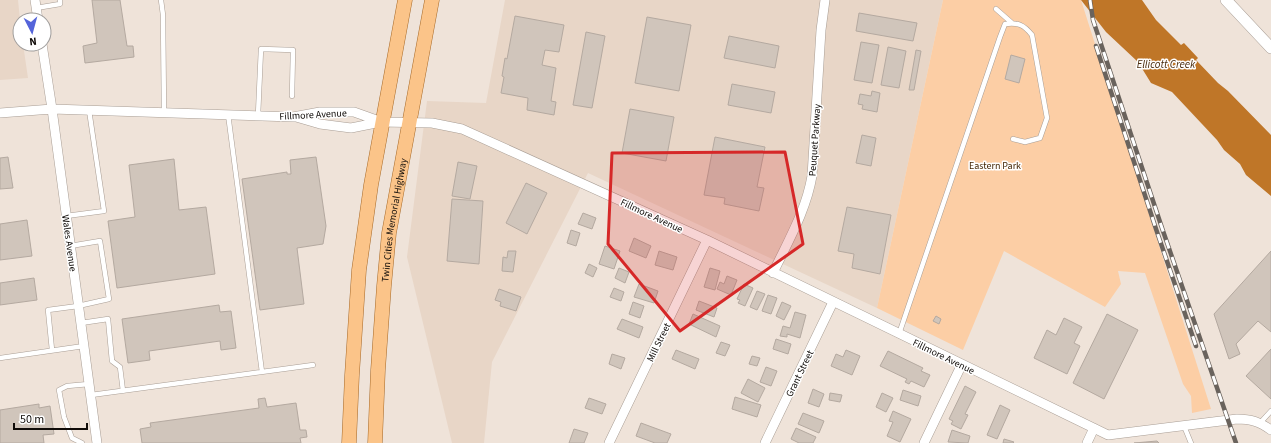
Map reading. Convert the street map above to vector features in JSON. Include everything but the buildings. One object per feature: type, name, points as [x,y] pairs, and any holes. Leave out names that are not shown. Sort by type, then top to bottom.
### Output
[{"type":"main road","points":[[349,443],[359,270],[371,185],[405,0]]},
{"type":"main road","name":"Twin Cities Memorial Highway","points":[[375,443],[378,362],[389,233],[432,0]]},
{"type":"street","name":"Peuquet Parkway","points":[[774,273],[804,208],[812,176],[821,30],[825,0]]},
{"type":"street","points":[[1226,0],[1271,48]]},
{"type":"street","name":"Wales Avenue","points":[[43,52],[97,443]]},
{"type":"street","name":"Fillmore Avenue","points":[[0,113],[52,109],[292,116],[320,112],[354,112],[382,122],[432,123],[462,129],[707,240],[1108,435],[1237,419],[1253,420],[1271,430]]},
{"type":"street","points":[[292,116],[320,124],[352,128],[382,122]]},
{"type":"street","name":"Mill Street","points":[[609,443],[707,240]]},
{"type":"street","name":"Grant Street","points":[[765,443],[833,302]]},
{"type":"street","points":[[924,443],[962,364]]},
{"type":"street","points":[[1087,443],[1094,428]]},
{"type":"lane","points":[[35,4],[60,4],[60,0]]},
{"type":"lane","points":[[161,0],[163,15],[164,112]]},
{"type":"lane","points":[[996,9],[1012,23]]},
{"type":"lane","points":[[899,334],[1000,37],[1005,24],[1012,23],[1025,26],[1032,35],[1047,118],[1040,138],[1025,142],[1013,139]]},
{"type":"lane","points":[[258,115],[261,49],[293,50],[292,96]]},
{"type":"lane","points":[[66,216],[104,211],[89,110]]},
{"type":"lane","points":[[228,114],[262,372]]},
{"type":"lane","points":[[52,350],[48,310],[78,306],[109,299],[100,242],[70,246]]},
{"type":"lane","points":[[81,323],[108,319],[112,361],[120,367],[123,391]]},
{"type":"lane","points":[[0,358],[84,346]]},
{"type":"lane","points":[[91,395],[313,365]]},
{"type":"lane","points":[[82,443],[72,438],[64,417],[60,390],[67,386],[89,384]]},
{"type":"lane","points":[[1260,423],[1271,411]]},
{"type":"lane","points":[[1184,426],[1191,443]]},
{"type":"highlighted area","points":[[785,152],[803,244],[680,331],[608,244],[612,153]]},
{"type":"shaded area","points":[[0,0],[18,0],[19,12],[12,12],[12,52],[24,52],[28,78],[0,80]]},
{"type":"shaded area","points":[[505,0],[943,0],[877,308],[588,173],[492,362],[484,443],[452,443],[407,257],[427,101],[486,103]]},
{"type":"green space","name":"Eastern Park","points":[[943,0],[1081,0],[1211,409],[1192,413],[1191,396],[1183,384],[1145,273],[1118,271],[1121,284],[1105,307],[1004,251],[963,350],[877,308]]},
{"type":"water","name":"Ellicott Creek","points":[[1081,0],[1142,0],[1156,20],[1181,45],[1184,43],[1198,58],[1196,60],[1271,135],[1271,196],[1246,175],[1240,164],[1224,150],[1217,140],[1172,92],[1151,83],[1138,62],[1106,32]]},
{"type":"railway","points":[[1090,0],[1093,20],[1162,228],[1236,443]]},
{"type":"railway","points":[[1096,46],[1196,346]]}]
